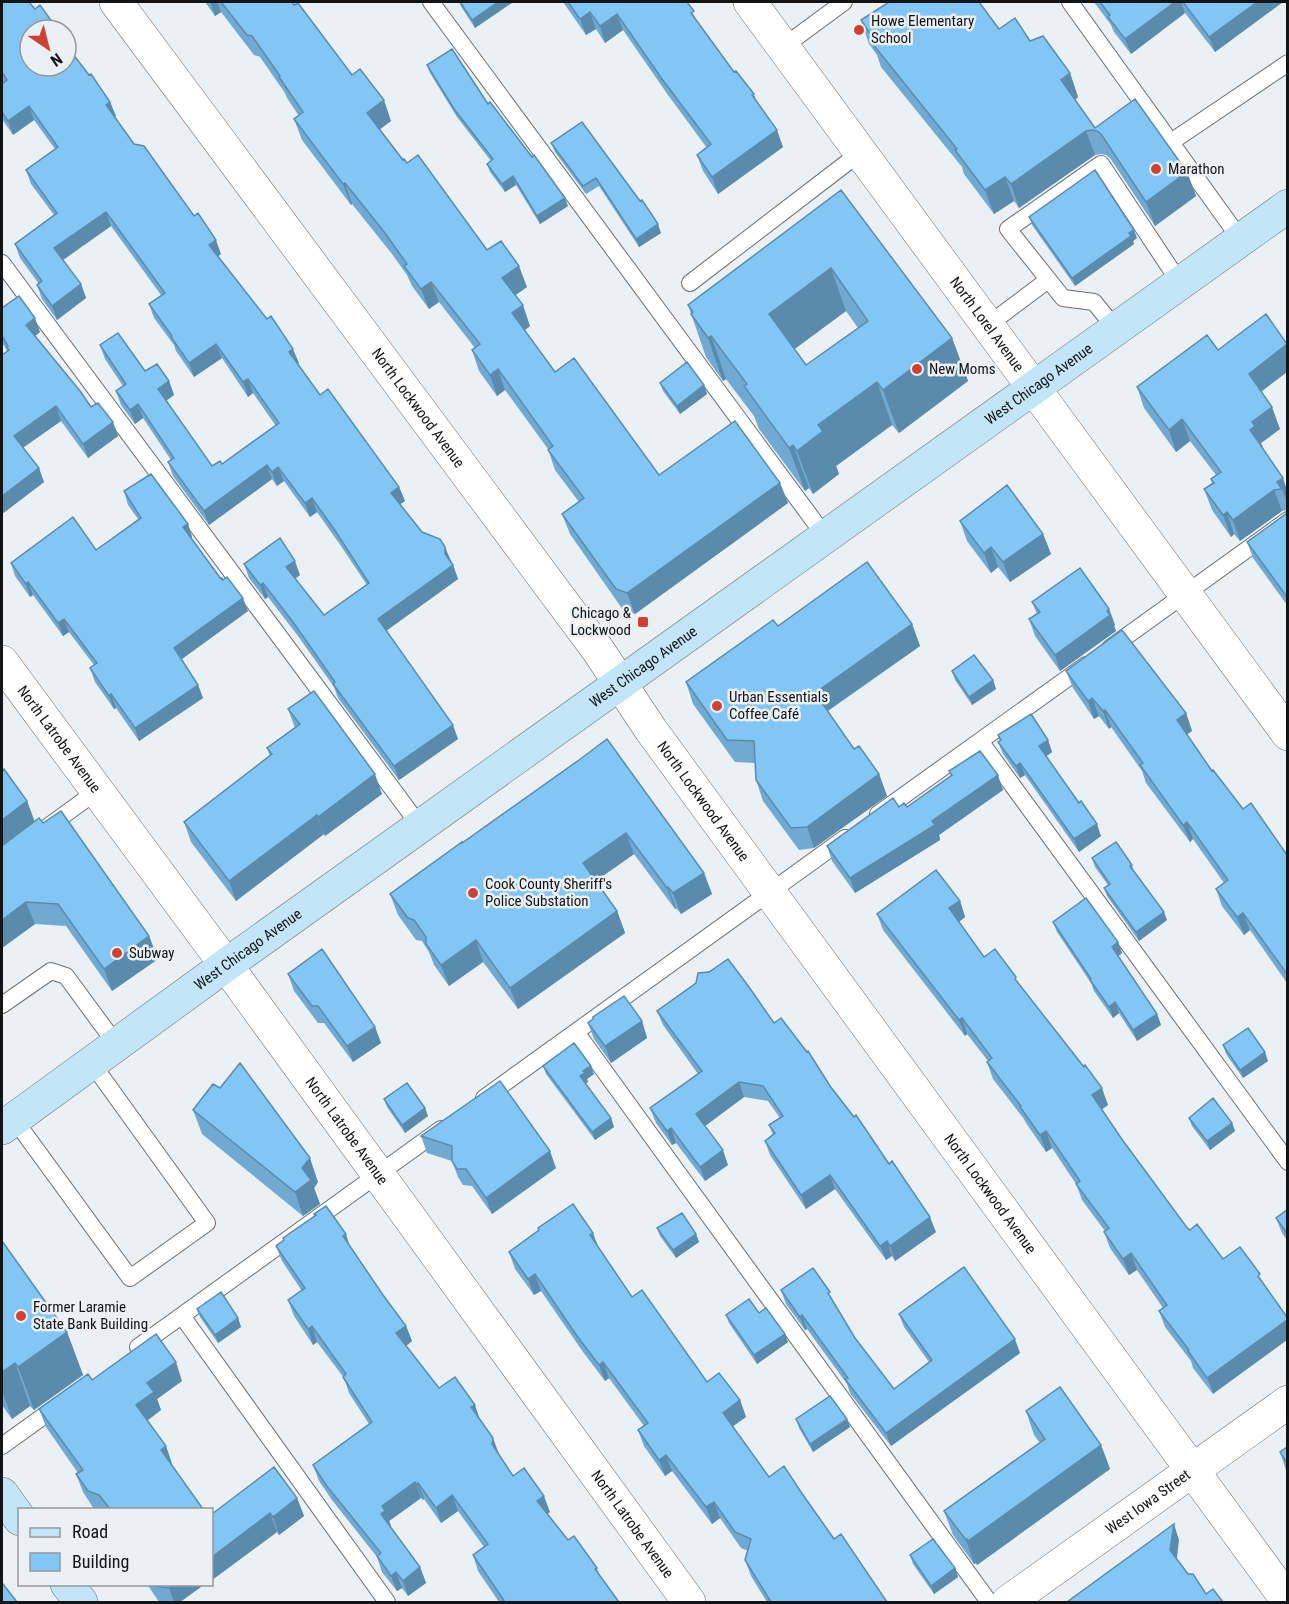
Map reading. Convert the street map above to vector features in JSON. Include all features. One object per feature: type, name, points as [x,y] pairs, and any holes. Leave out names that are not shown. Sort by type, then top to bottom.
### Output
[{"type":"main road","name":"West Chicago Avenue","points":[[8,1123],[1287,206]]},
{"type":"main road","points":[[2,1494],[18,1516]]},
{"type":"main road","points":[[69,1586],[81,1602]]},
{"type":"street","name":"North Lockwood Avenue","points":[[116,2],[594,644],[651,730],[1287,1601]]},
{"type":"street","name":"North Lorel Avenue","points":[[750,2],[1287,734]]},
{"type":"street","name":"North Latrobe Avenue","points":[[2,662],[226,965],[689,1602]]},
{"type":"street","name":"West Iowa Street","points":[[1008,1602],[1287,1402]]},
{"type":"lane","points":[[431,2],[825,536]]},
{"type":"lane","points":[[783,47],[844,2]]},
{"type":"lane","points":[[1070,2],[1241,240]]},
{"type":"lane","points":[[1171,142],[1287,63]]},
{"type":"lane","points":[[690,283],[861,152]]},
{"type":"lane","points":[[1116,329],[1094,302],[1063,298],[1008,229],[1101,164],[1180,283]]},
{"type":"lane","points":[[2,262],[420,826]]},
{"type":"lane","points":[[988,325],[1048,280]]},
{"type":"lane","points":[[470,1109],[1287,520]]},
{"type":"lane","points":[[980,741],[1287,1162]]},
{"type":"lane","points":[[35,836],[97,792]]},
{"type":"lane","points":[[2,1005],[51,970],[66,976],[104,1053],[207,1222],[130,1278],[8,1123]]},
{"type":"lane","points":[[576,1032],[989,1602]]},
{"type":"lane","points":[[124,1358],[450,1123]]},
{"type":"lane","points":[[182,1316],[387,1602]]},
{"type":"lane","points":[[2,1446],[75,1393]]},
{"type":"building","points":[[2,2],[29,2],[35,9],[40,5],[49,18],[18,18],[18,78],[78,78],[78,61],[89,75],[91,74],[110,102],[106,105],[134,144],[144,146],[194,216],[198,213],[216,240],[209,245],[267,319],[271,316],[293,349],[289,352],[320,395],[328,389],[399,487],[391,493],[422,532],[440,539],[445,547],[445,554],[453,565],[378,619],[453,725],[394,766],[333,684],[335,682],[293,622],[263,583],[260,585],[244,564],[280,538],[295,561],[286,567],[324,615],[369,583],[336,532],[312,498],[305,503],[278,467],[272,472],[267,465],[204,511],[168,462],[174,458],[138,404],[130,410],[116,391],[126,384],[100,345],[118,333],[145,371],[157,364],[169,381],[158,389],[212,466],[220,461],[222,464],[279,423],[248,379],[243,382],[216,344],[189,363],[149,304],[165,293],[106,212],[54,248],[81,284],[52,306],[37,285],[42,281],[15,244],[57,213],[26,170],[58,147],[29,106],[8,121],[2,112],[2,84],[7,80],[2,72]]},
{"type":"building","points":[[221,2],[292,2],[294,5],[298,3],[352,75],[360,69],[384,100],[367,113],[403,160],[407,163],[418,155],[487,250],[501,241],[519,266],[502,278],[523,305],[512,313],[555,372],[574,358],[659,475],[735,421],[780,483],[627,593],[616,589],[562,514],[584,498],[548,450],[553,446],[498,369],[490,375],[472,350],[480,344],[431,282],[421,289],[404,266],[407,264],[385,233],[345,183],[343,184],[294,119],[303,112],[252,36],[247,35]]},
{"type":"building","points":[[460,2],[498,2],[472,20]]},
{"type":"building","points":[[568,2],[687,2],[694,11],[691,13],[734,72],[736,71],[754,94],[752,95],[777,130],[712,177],[697,155],[711,144],[617,14],[600,26],[590,12],[580,19]]},
{"type":"building","points":[[889,2],[979,2],[999,29],[1015,18],[1030,41],[1043,36],[1070,73],[1061,80],[1095,128],[1135,99],[1187,172],[1146,202],[1101,134],[1092,130],[1086,131],[1011,184],[1005,177],[985,190],[955,150],[957,149],[872,43],[875,41],[861,20]]},
{"type":"building","points":[[1100,2],[1175,2],[1125,39]]},
{"type":"building","points":[[1183,2],[1257,2],[1209,37]]},
{"type":"building","points":[[452,49],[488,104],[490,102],[532,157],[534,155],[565,198],[537,216],[513,176],[502,184],[487,164],[493,159],[454,109],[427,65]]},
{"type":"building","points":[[582,122],[658,224],[636,239],[596,178],[583,186],[551,143]]},
{"type":"building","points":[[1095,170],[1134,230],[1129,233],[1131,236],[1072,278],[1029,217]]},
{"type":"building","points":[[841,190],[952,338],[883,390],[877,382],[818,425],[823,431],[797,451],[793,445],[789,448],[744,386],[747,384],[711,336],[708,338],[691,314],[693,312],[688,305]],"holes":[[[831,268],[868,321],[806,365],[769,314]]]},
{"type":"building","points":[[19,296],[35,318],[26,325],[91,407],[98,403],[113,422],[83,444],[56,406],[14,436],[39,468],[2,496],[2,355],[9,350],[2,336],[2,308]]},
{"type":"building","points":[[1266,314],[1287,344],[1249,374],[1272,407],[1252,422],[1255,426],[1250,430],[1283,478],[1277,482],[1282,489],[1274,490],[1233,520],[1227,512],[1223,515],[1204,489],[1214,483],[1211,479],[1221,472],[1182,419],[1169,430],[1137,387],[1207,335],[1218,350]]},
{"type":"building","points":[[687,362],[704,385],[677,406],[660,383]]},
{"type":"building","points":[[151,474],[188,524],[183,527],[221,579],[227,577],[243,598],[174,648],[198,685],[135,728],[90,668],[97,663],[64,619],[58,623],[11,563],[73,517],[96,550],[141,518],[124,491]]},
{"type":"building","points":[[1007,485],[1043,534],[1003,562],[991,547],[984,553],[960,521]]},
{"type":"building","points":[[1287,513],[1287,597],[1247,542]]},
{"type":"building","points":[[867,562],[912,624],[815,693],[854,749],[859,746],[879,774],[807,827],[791,828],[756,780],[754,741],[727,740],[686,682],[773,620],[778,626]]},
{"type":"building","points":[[1080,568],[1109,609],[1107,611],[1110,615],[1055,655],[1029,619],[1040,612],[1032,602]]},
{"type":"building","points":[[1122,630],[1186,713],[1177,720],[1212,771],[1243,809],[1251,803],[1287,855],[1287,974],[1243,913],[1237,917],[1216,889],[1228,880],[1187,822],[1183,825],[1140,765],[1143,763],[1105,710],[1103,711],[1092,698],[1088,701],[1066,671]]},
{"type":"building","points":[[974,655],[993,680],[969,697],[952,671]]},
{"type":"building","points":[[314,691],[375,774],[229,881],[184,822],[272,754],[267,748],[300,724],[288,709]]},
{"type":"building","points":[[1031,714],[1048,740],[1039,746],[1079,803],[1081,801],[1097,824],[1074,839],[1020,763],[1016,766],[998,742],[1001,740],[998,735]]},
{"type":"building","points":[[607,739],[704,873],[673,893],[626,833],[583,863],[617,911],[510,988],[476,940],[441,965],[426,944],[426,937],[414,920],[408,918],[390,894]]},
{"type":"building","points":[[980,751],[998,775],[932,821],[935,825],[850,878],[827,846],[893,798],[899,807],[904,803],[907,807],[952,775],[949,771]]},
{"type":"building","points":[[4,769],[27,801],[2,820],[2,772]]},
{"type":"building","points":[[61,811],[149,936],[104,969],[58,904],[26,902],[2,920],[2,846],[39,818],[43,823]]},
{"type":"building","points":[[1116,842],[1132,865],[1130,866],[1164,912],[1136,932],[1104,888],[1110,884],[1092,858]]},
{"type":"building","points":[[936,870],[960,901],[949,908],[984,957],[995,949],[1016,977],[1015,979],[1084,1067],[1085,1065],[1102,1088],[1092,1095],[1188,1229],[1190,1230],[1197,1224],[1223,1259],[1240,1247],[1287,1317],[1287,1320],[1207,1378],[1159,1311],[1167,1305],[1131,1253],[1123,1259],[1104,1232],[1109,1228],[1076,1184],[1080,1181],[1046,1131],[1040,1135],[987,1062],[992,1058],[962,1018],[959,1020],[877,914]]},
{"type":"building","points":[[1086,898],[1118,942],[1112,947],[1157,1014],[1133,1030],[1115,1002],[1109,1007],[1053,922]]},
{"type":"building","points":[[322,949],[375,1027],[347,1046],[318,1006],[312,1006],[288,974]]},
{"type":"building","points":[[728,959],[774,1023],[781,1018],[808,1051],[830,1086],[854,1117],[856,1115],[889,1164],[892,1161],[930,1217],[890,1246],[887,1241],[880,1246],[830,1175],[801,1195],[765,1141],[775,1133],[769,1125],[783,1116],[763,1086],[739,1082],[696,1114],[723,1150],[700,1167],[671,1128],[667,1131],[650,1108],[702,1071],[657,1011],[696,983],[698,973],[709,972]]},
{"type":"building","points":[[624,996],[642,1021],[605,1046],[588,1023],[593,1017]]},
{"type":"building","points":[[1248,1028],[1265,1052],[1240,1070],[1223,1045]]},
{"type":"building","points":[[574,1043],[591,1066],[580,1076],[611,1118],[592,1132],[543,1066]]},
{"type":"building","points":[[240,1063],[310,1158],[302,1168],[311,1180],[295,1192],[193,1110],[213,1084],[220,1088]]},
{"type":"building","points":[[500,1081],[550,1151],[486,1198],[466,1169],[457,1169],[452,1161],[452,1146],[421,1136]]},
{"type":"building","points":[[407,1083],[425,1108],[402,1125],[384,1099]]},
{"type":"building","points":[[1213,1098],[1232,1123],[1207,1141],[1189,1118]]},
{"type":"building","points":[[573,1204],[593,1233],[590,1235],[632,1297],[642,1290],[707,1382],[719,1373],[740,1400],[723,1413],[769,1477],[784,1466],[834,1539],[841,1534],[887,1602],[771,1602],[745,1560],[751,1539],[735,1532],[714,1502],[706,1507],[666,1455],[659,1460],[638,1430],[648,1423],[603,1362],[599,1365],[577,1336],[535,1274],[528,1279],[509,1252]]},
{"type":"building","points":[[326,1206],[346,1234],[343,1236],[406,1326],[396,1333],[439,1388],[455,1377],[475,1405],[471,1407],[493,1438],[492,1444],[513,1476],[524,1468],[544,1496],[537,1501],[568,1540],[574,1536],[619,1602],[505,1602],[473,1555],[488,1544],[452,1495],[436,1508],[415,1482],[382,1506],[385,1511],[381,1514],[420,1567],[403,1581],[396,1572],[391,1576],[377,1556],[381,1553],[326,1485],[313,1465],[372,1422],[343,1377],[346,1374],[312,1326],[308,1329],[288,1300],[305,1288],[276,1246],[284,1240],[283,1238]]},
{"type":"building","points":[[1287,1210],[1287,1233],[1276,1218]]},
{"type":"building","points":[[682,1213],[696,1234],[673,1250],[657,1228]]},
{"type":"building","points":[[2,1241],[67,1332],[18,1367],[15,1363],[2,1372]]},
{"type":"building","points":[[964,1267],[1015,1339],[886,1433],[845,1379],[848,1378],[802,1315],[800,1317],[781,1290],[813,1268],[830,1292],[828,1293],[855,1338],[894,1389],[932,1360],[899,1314]]},
{"type":"building","points":[[221,1292],[238,1318],[215,1335],[197,1309]]},
{"type":"building","points":[[749,1299],[759,1313],[766,1308],[785,1334],[754,1355],[726,1315]]},
{"type":"building","points":[[156,1334],[176,1362],[147,1383],[154,1392],[136,1405],[166,1446],[161,1450],[202,1508],[109,1508],[99,1495],[88,1491],[76,1474],[83,1470],[39,1409],[88,1374],[92,1380]]},
{"type":"building","points":[[1060,1387],[1101,1445],[968,1541],[966,1540],[944,1511],[1045,1439],[1026,1411]]},
{"type":"building","points":[[830,1396],[847,1419],[810,1444],[796,1419]]},
{"type":"building","points":[[1287,1447],[1287,1463],[1280,1452]]},
{"type":"building","points":[[274,1467],[297,1498],[273,1517],[270,1513],[213,1556],[213,1513]]},
{"type":"building","points":[[1174,1524],[1170,1550],[1188,1574],[1193,1574],[1206,1594],[1213,1589],[1223,1602],[1067,1602]]},
{"type":"building","points":[[933,1539],[955,1568],[931,1586],[910,1555]]},
{"type":"building","points":[[3,1584],[17,1602],[2,1602]]},
{"type":"place","name":"Howe Elementary School","points":[[859,30]]},
{"type":"place","name":"Marathon","points":[[1156,169]]},
{"type":"place","name":"New Moms","points":[[917,369]]},
{"type":"place","name":"Chicago & Lockwood","points":[[643,622]]},
{"type":"place","name":"Urban Essentials Coffee Café","points":[[717,706]]},
{"type":"place","name":"Cook County Sheriff's Police Substation","points":[[473,893]]},
{"type":"place","name":"Subway","points":[[117,953]]},
{"type":"place","name":"Former Laramie State Bank Building","points":[[21,1316]]}]
